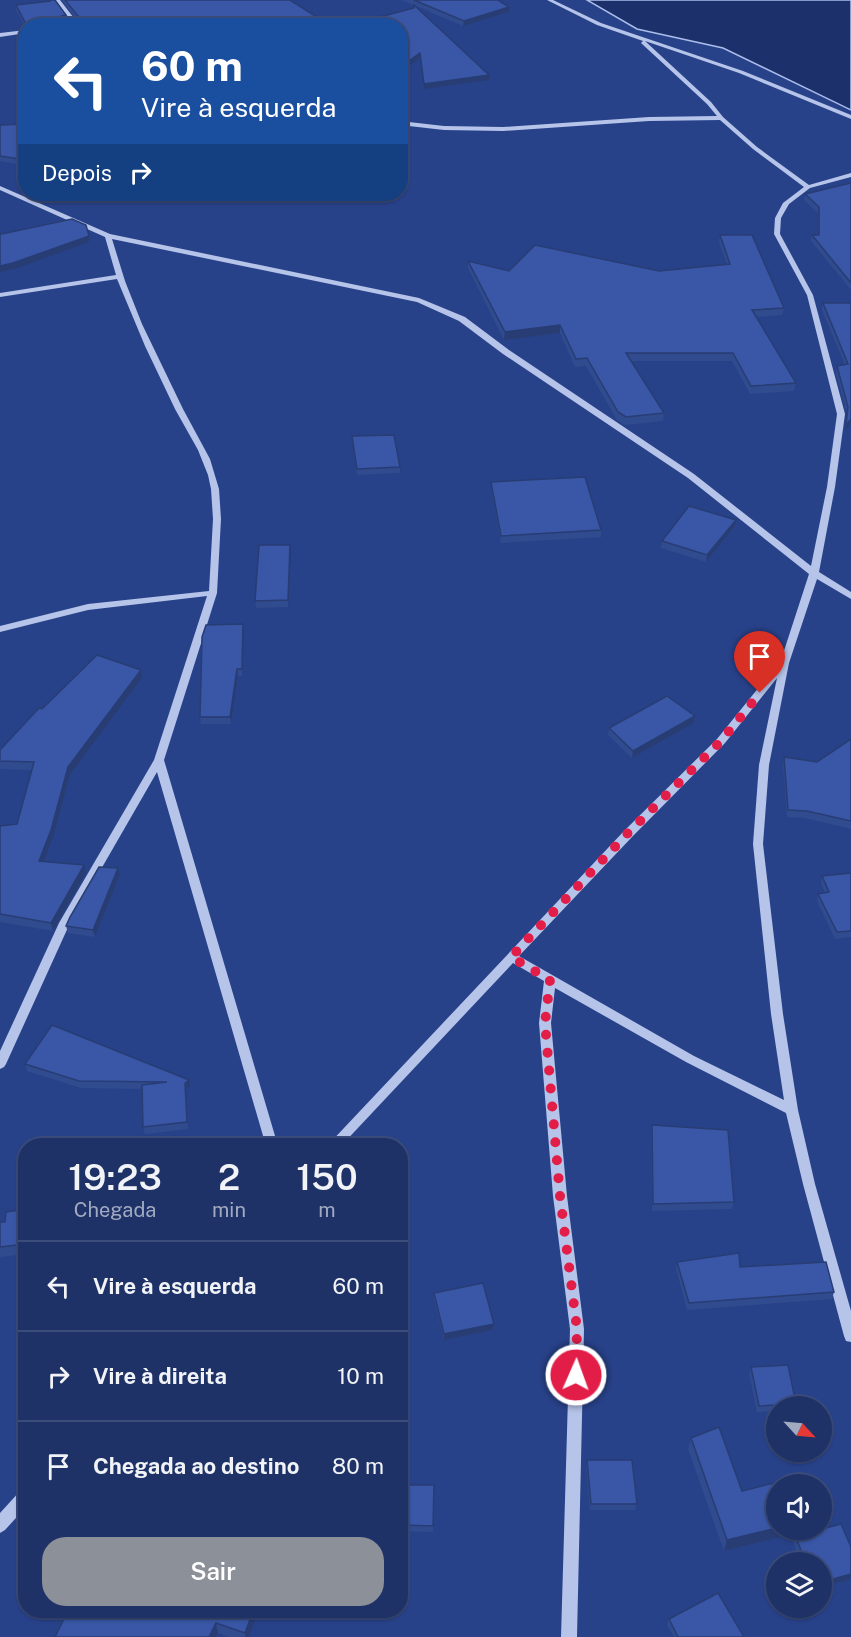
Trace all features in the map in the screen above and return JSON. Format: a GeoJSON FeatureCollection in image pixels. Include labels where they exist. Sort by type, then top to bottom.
{"type":"FeatureCollection","features":[{"type":"Feature","properties":{"kind":"street"},"geometry":{"type":"LineString","coordinates":[[57,0],[73,18]]}},
{"type":"Feature","properties":{"kind":"street"},"geometry":{"type":"LineString","coordinates":[[549,0],[599,24],[741,72],[851,117]]}},
{"type":"Feature","properties":{"kind":"street"},"geometry":{"type":"LineString","coordinates":[[0,34],[18,32]]}},
{"type":"Feature","properties":{"kind":"street"},"geometry":{"type":"LineString","coordinates":[[640,39],[709,103],[721,118],[808,187]]}},
{"type":"Feature","properties":{"kind":"street"},"geometry":{"type":"LineString","coordinates":[[408,124],[444,128],[525,129],[649,119],[721,118]]}},
{"type":"Feature","properties":{"kind":"street"},"geometry":{"type":"LineString","coordinates":[[851,175],[808,187],[786,203],[778,218],[777,234],[810,295],[841,414],[831,487],[814,573],[786,661],[764,765],[758,844],[777,1014],[792,1110],[809,1184],[851,1336]]}},
{"type":"Feature","properties":{"kind":"street"},"geometry":{"type":"LineString","coordinates":[[0,188],[18,196]]}},
{"type":"Feature","properties":{"kind":"street"},"geometry":{"type":"LineString","coordinates":[[29,201],[108,236],[419,300],[462,319],[506,352],[691,476],[814,573],[851,596]]}},
{"type":"Feature","properties":{"kind":"street"},"geometry":{"type":"LineString","coordinates":[[0,1064],[65,923],[159,760],[213,593],[213,566],[218,522],[212,474],[166,384],[118,277],[108,236]]}},
{"type":"Feature","properties":{"kind":"street"},"geometry":{"type":"LineString","coordinates":[[0,295],[118,277]]}},
{"type":"Feature","properties":{"kind":"street"},"geometry":{"type":"LineString","coordinates":[[0,628],[88,607],[213,593]]}},
{"type":"Feature","properties":{"kind":"street"},"geometry":{"type":"LineString","coordinates":[[341,1138],[627,834],[721,741],[786,661]]}},
{"type":"Feature","properties":{"kind":"street"},"geometry":{"type":"LineString","coordinates":[[159,760],[270,1138]]}},
{"type":"Feature","properties":{"kind":"street"},"geometry":{"type":"LineString","coordinates":[[511,957],[690,1059],[792,1110]]}},
{"type":"Feature","properties":{"kind":"street"},"geometry":{"type":"LineString","coordinates":[[550,980],[545,1023],[560,1196],[577,1329],[569,1637]]}},
{"type":"Feature","properties":{"kind":"street"},"geometry":{"type":"LineString","coordinates":[[0,1525],[18,1504]]}},
{"type":"Feature","properties":{"kind":"water"},"geometry":{"type":"Polygon","coordinates":[[[587,0],[851,0],[851,110],[723,48],[637,29],[587,0]]]}},
{"type":"Feature","properties":{"kind":"building"},"geometry":{"type":"Polygon","coordinates":[[[55,0],[66,15],[55,18],[23,18],[16,5],[55,0]]]}},
{"type":"Feature","properties":{"kind":"building"},"geometry":{"type":"Polygon","coordinates":[[[65,0],[290,0],[318,18],[80,18],[65,0]]]}},
{"type":"Feature","properties":{"kind":"building"},"geometry":{"type":"Polygon","coordinates":[[[414,0],[498,0],[509,7],[464,21],[414,0]]]}},
{"type":"Feature","properties":{"kind":"building"},"geometry":{"type":"Polygon","coordinates":[[[414,5],[489,75],[424,84],[420,53],[408,61],[408,18],[376,18],[414,8],[414,5]]]}},
{"type":"Feature","properties":{"kind":"building"},"geometry":{"type":"Polygon","coordinates":[[[18,124],[18,159],[0,156],[0,125],[18,124]]]}},
{"type":"Feature","properties":{"kind":"building"},"geometry":{"type":"Polygon","coordinates":[[[851,183],[851,283],[812,235],[819,235],[819,207],[805,194],[851,183]]]}},
{"type":"Feature","properties":{"kind":"building"},"geometry":{"type":"Polygon","coordinates":[[[72,219],[86,225],[89,236],[0,266],[0,233],[72,219]]]}},
{"type":"Feature","properties":{"kind":"building"},"geometry":{"type":"Polygon","coordinates":[[[720,235],[752,235],[784,308],[752,310],[796,383],[751,386],[733,353],[626,353],[664,413],[626,417],[618,412],[587,358],[576,359],[560,325],[505,332],[468,261],[509,271],[535,245],[659,271],[730,264],[720,235]]]}},
{"type":"Feature","properties":{"kind":"building"},"geometry":{"type":"Polygon","coordinates":[[[823,303],[851,303],[851,419],[846,425],[848,407],[837,366],[848,364],[823,303]]]}},
{"type":"Feature","properties":{"kind":"building"},"geometry":{"type":"Polygon","coordinates":[[[394,435],[400,467],[357,469],[352,436],[394,435]]]}},
{"type":"Feature","properties":{"kind":"building"},"geometry":{"type":"Polygon","coordinates":[[[585,477],[601,530],[501,536],[491,482],[585,477]]]}},
{"type":"Feature","properties":{"kind":"building"},"geometry":{"type":"Polygon","coordinates":[[[689,506],[736,520],[707,555],[662,541],[689,506]]]}},
{"type":"Feature","properties":{"kind":"building"},"geometry":{"type":"Polygon","coordinates":[[[259,545],[290,545],[288,600],[255,601],[259,545]]]}},
{"type":"Feature","properties":{"kind":"building"},"geometry":{"type":"Polygon","coordinates":[[[243,624],[242,669],[237,669],[230,717],[200,717],[202,637],[206,625],[243,624]]]}},
{"type":"Feature","properties":{"kind":"building"},"geometry":{"type":"Polygon","coordinates":[[[97,655],[141,670],[68,767],[51,830],[39,861],[84,865],[51,923],[0,914],[0,826],[17,824],[34,762],[0,761],[0,750],[39,708],[42,709],[97,655]]]}},
{"type":"Feature","properties":{"kind":"building"},"geometry":{"type":"Polygon","coordinates":[[[667,696],[695,716],[633,751],[609,728],[667,696]]]}},
{"type":"Feature","properties":{"kind":"building"},"geometry":{"type":"Polygon","coordinates":[[[851,739],[851,821],[807,811],[788,810],[784,757],[817,762],[851,739]]]}},
{"type":"Feature","properties":{"kind":"building"},"geometry":{"type":"Polygon","coordinates":[[[99,867],[118,868],[93,930],[66,926],[70,917],[99,867]]]}},
{"type":"Feature","properties":{"kind":"building"},"geometry":{"type":"Polygon","coordinates":[[[851,873],[851,931],[837,932],[818,894],[829,892],[822,876],[851,873]]]}},
{"type":"Feature","properties":{"kind":"building"},"geometry":{"type":"Polygon","coordinates":[[[52,1025],[189,1080],[185,1083],[187,1122],[143,1127],[142,1085],[167,1082],[79,1081],[25,1064],[52,1025]]]}},
{"type":"Feature","properties":{"kind":"building"},"geometry":{"type":"Polygon","coordinates":[[[652,1125],[728,1130],[734,1202],[653,1204],[652,1125]]]}},
{"type":"Feature","properties":{"kind":"building"},"geometry":{"type":"Polygon","coordinates":[[[18,1210],[18,1245],[0,1247],[0,1222],[5,1222],[6,1212],[18,1210]]]}},
{"type":"Feature","properties":{"kind":"building"},"geometry":{"type":"Polygon","coordinates":[[[739,1253],[740,1267],[826,1262],[834,1292],[689,1303],[677,1262],[739,1253]]]}},
{"type":"Feature","properties":{"kind":"building"},"geometry":{"type":"Polygon","coordinates":[[[483,1283],[494,1324],[444,1334],[434,1293],[483,1283]]]}},
{"type":"Feature","properties":{"kind":"building"},"geometry":{"type":"Polygon","coordinates":[[[788,1365],[794,1396],[766,1396],[766,1406],[759,1406],[751,1367],[788,1365]]]}},
{"type":"Feature","properties":{"kind":"building"},"geometry":{"type":"Polygon","coordinates":[[[719,1427],[742,1491],[766,1485],[766,1531],[727,1540],[691,1438],[719,1427]]]}},
{"type":"Feature","properties":{"kind":"building"},"geometry":{"type":"Polygon","coordinates":[[[587,1460],[632,1460],[637,1504],[591,1504],[587,1460]]]}},
{"type":"Feature","properties":{"kind":"building"},"geometry":{"type":"Polygon","coordinates":[[[408,1485],[434,1485],[433,1526],[408,1525],[408,1485]]]}},
{"type":"Feature","properties":{"kind":"building"},"geometry":{"type":"Polygon","coordinates":[[[841,1524],[851,1547],[851,1574],[832,1579],[832,1552],[802,1552],[797,1540],[832,1540],[832,1526],[841,1524]]]}},
{"type":"Feature","properties":{"kind":"building"},"geometry":{"type":"Polygon","coordinates":[[[718,1593],[744,1637],[678,1637],[669,1619],[718,1593]]]}},
{"type":"Feature","properties":{"kind":"building"},"geometry":{"type":"Polygon","coordinates":[[[64,1618],[250,1618],[245,1633],[216,1623],[209,1637],[55,1637],[64,1618]]]}},
{"type":"Feature","properties":{"kind":"route"},"geometry":{"type":"LineString","coordinates":[[576,1375],[577,1329],[560,1196],[545,1023],[550,980],[511,957],[627,834],[721,741],[760,693]]}}]}
